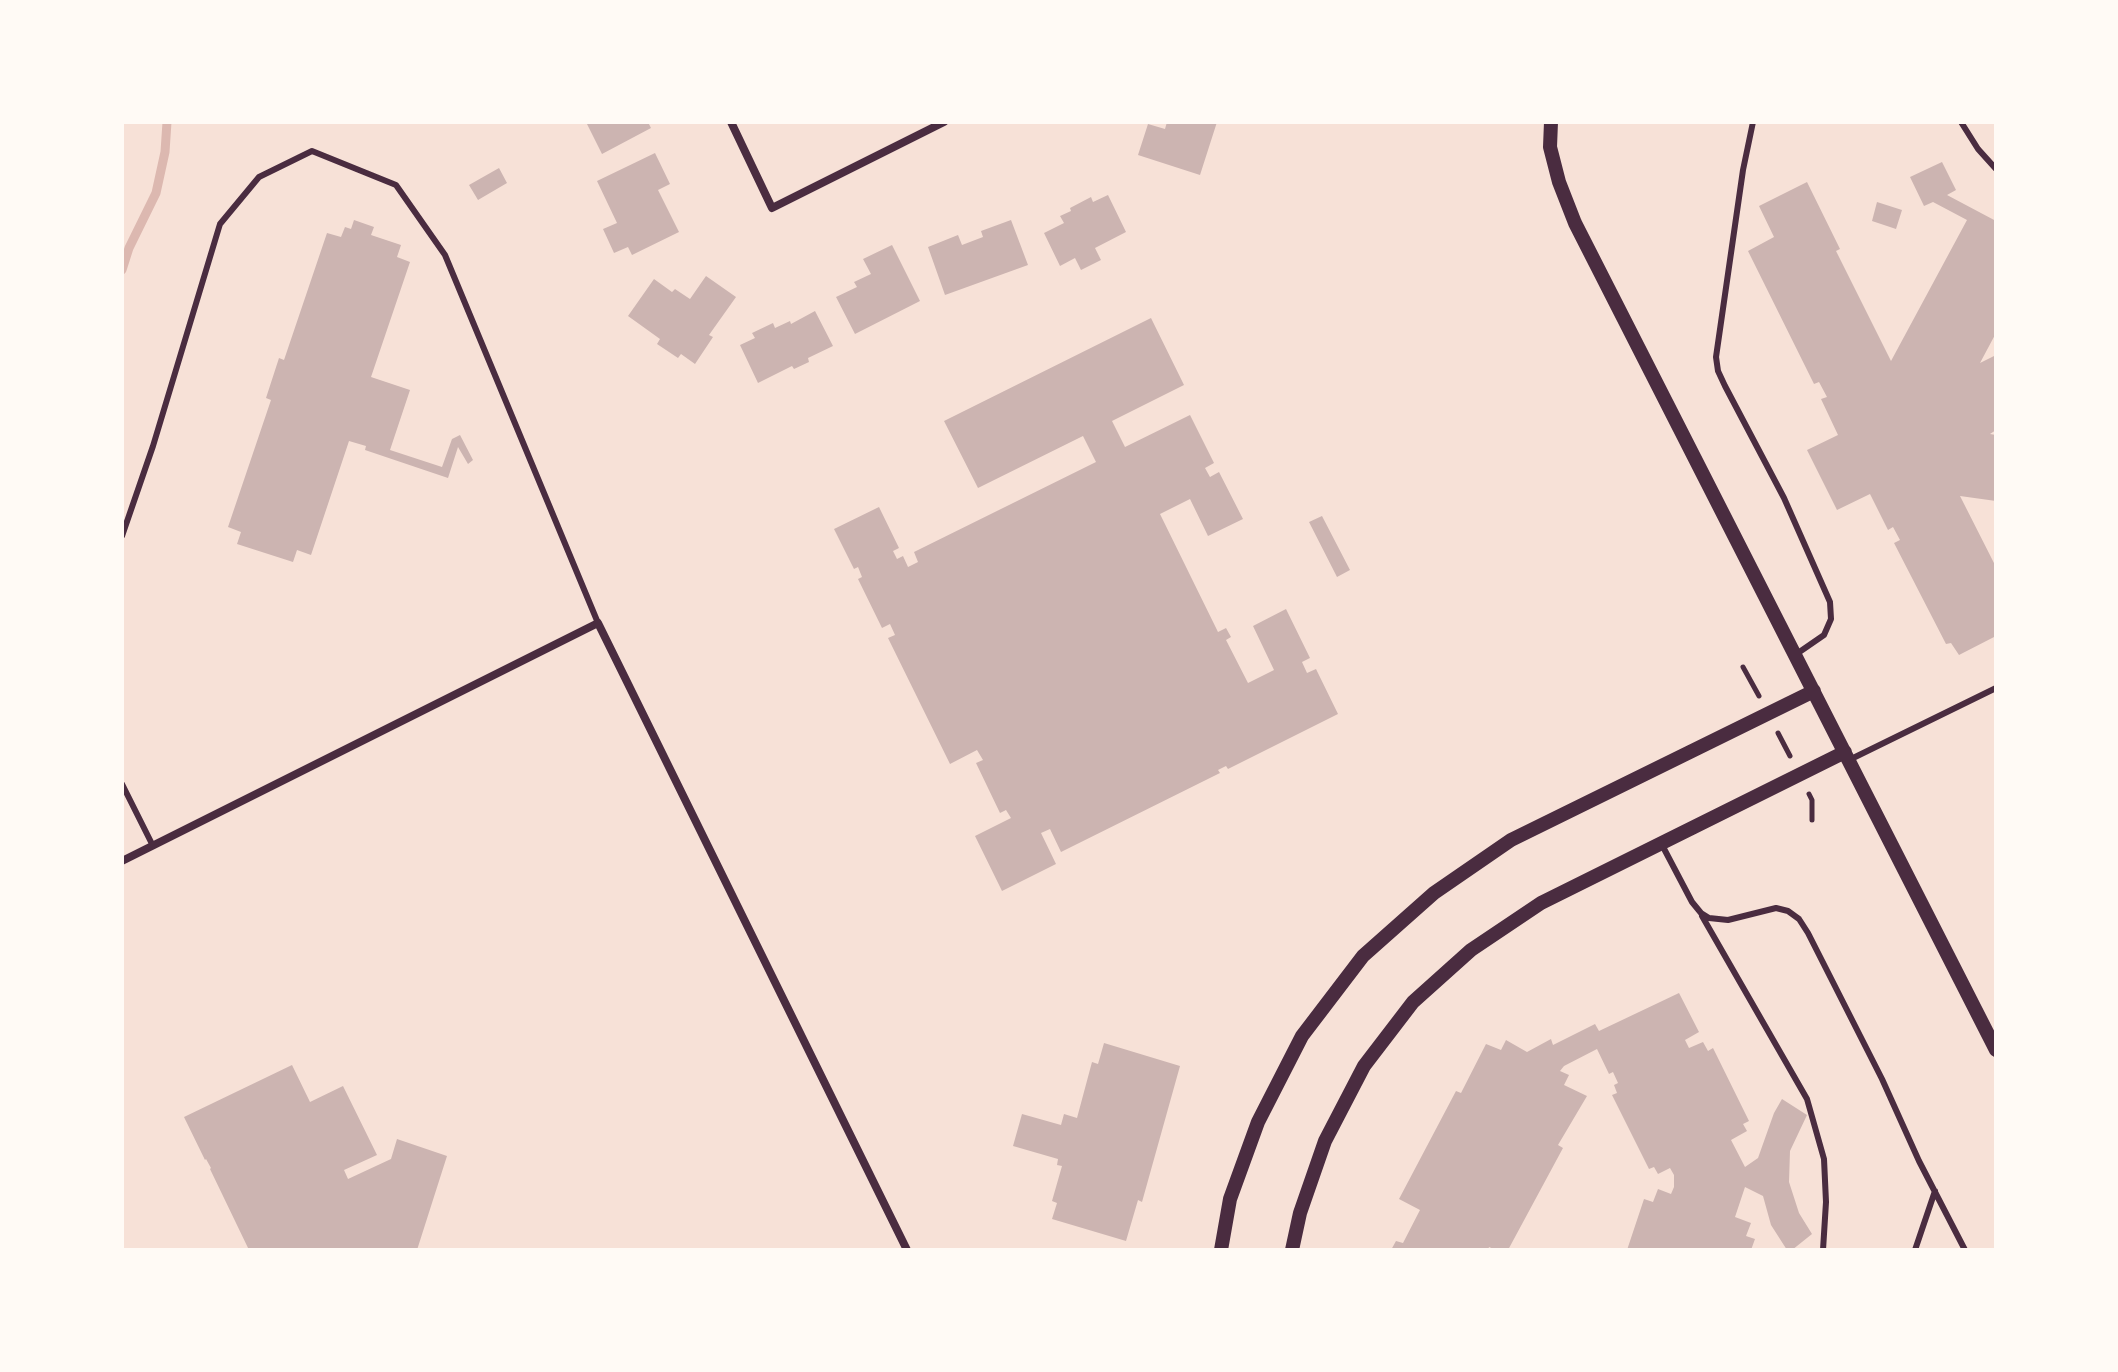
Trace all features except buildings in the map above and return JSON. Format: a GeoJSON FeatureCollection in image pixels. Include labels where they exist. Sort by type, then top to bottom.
{"type":"FeatureCollection","features":[{"type":"Feature","properties":{"kind":"street"},"geometry":{"type":"LineString","coordinates":[[731,122],[772,208],[944,122]]}},
{"type":"Feature","properties":{"kind":"street"},"geometry":{"type":"LineString","coordinates":[[1551,122],[1550,147],[1575,223],[1996,1050]]}},
{"type":"Feature","properties":{"kind":"street"},"geometry":{"type":"LineString","coordinates":[[122,861],[598,623],[907,1250]]}},
{"type":"Feature","properties":{"kind":"street"},"geometry":{"type":"LineString","coordinates":[[1221,1250],[1230,1199],[1258,1122],[1302,1036],[1363,956],[1434,893],[1511,840],[1814,691]]}},
{"type":"Feature","properties":{"kind":"street"},"geometry":{"type":"LineString","coordinates":[[1292,1250],[1300,1213],[1325,1141],[1364,1066],[1413,1002],[1471,950],[1541,903],[1799,774],[1847,756]]}},
{"type":"Feature","properties":{"kind":"lane"},"geometry":{"type":"LineString","coordinates":[[1753,122],[1743,170],[1716,357],[1718,371],[1784,498],[1830,602],[1831,619],[1824,635],[1795,655]]}},
{"type":"Feature","properties":{"kind":"lane"},"geometry":{"type":"LineString","coordinates":[[1961,122],[1978,149],[1996,169]]}},
{"type":"Feature","properties":{"kind":"lane"},"geometry":{"type":"LineString","coordinates":[[122,536],[153,446],[220,224],[259,177],[312,151],[396,185],[445,255],[598,623]]}},
{"type":"Feature","properties":{"kind":"lane"},"geometry":{"type":"LineString","coordinates":[[1847,756],[1996,688]]}},
{"type":"Feature","properties":{"kind":"lane"},"geometry":{"type":"LineString","coordinates":[[122,784],[153,846]]}},
{"type":"Feature","properties":{"kind":"lane"},"geometry":{"type":"LineString","coordinates":[[1661,843],[1807,1099],[1824,1159],[1826,1202],[1823,1250]]}},
{"type":"Feature","properties":{"kind":"lane"},"geometry":{"type":"LineString","coordinates":[[1701,913],[1709,918],[1728,920],[1776,908],[1788,911],[1799,919],[1882,1079],[1965,1250]]}},
{"type":"Feature","properties":{"kind":"lane"},"geometry":{"type":"LineString","coordinates":[[1915,1250],[1935,1191]]}},
{"type":"Feature","properties":{"kind":"path"},"geometry":{"type":"LineString","coordinates":[[1743,667],[1812,800],[1812,820]]}},
{"type":"Feature","properties":{"kind":"waterway"},"geometry":{"type":"LineString","coordinates":[[122,270],[129,248],[156,193],[165,152],[167,122]]}}]}
